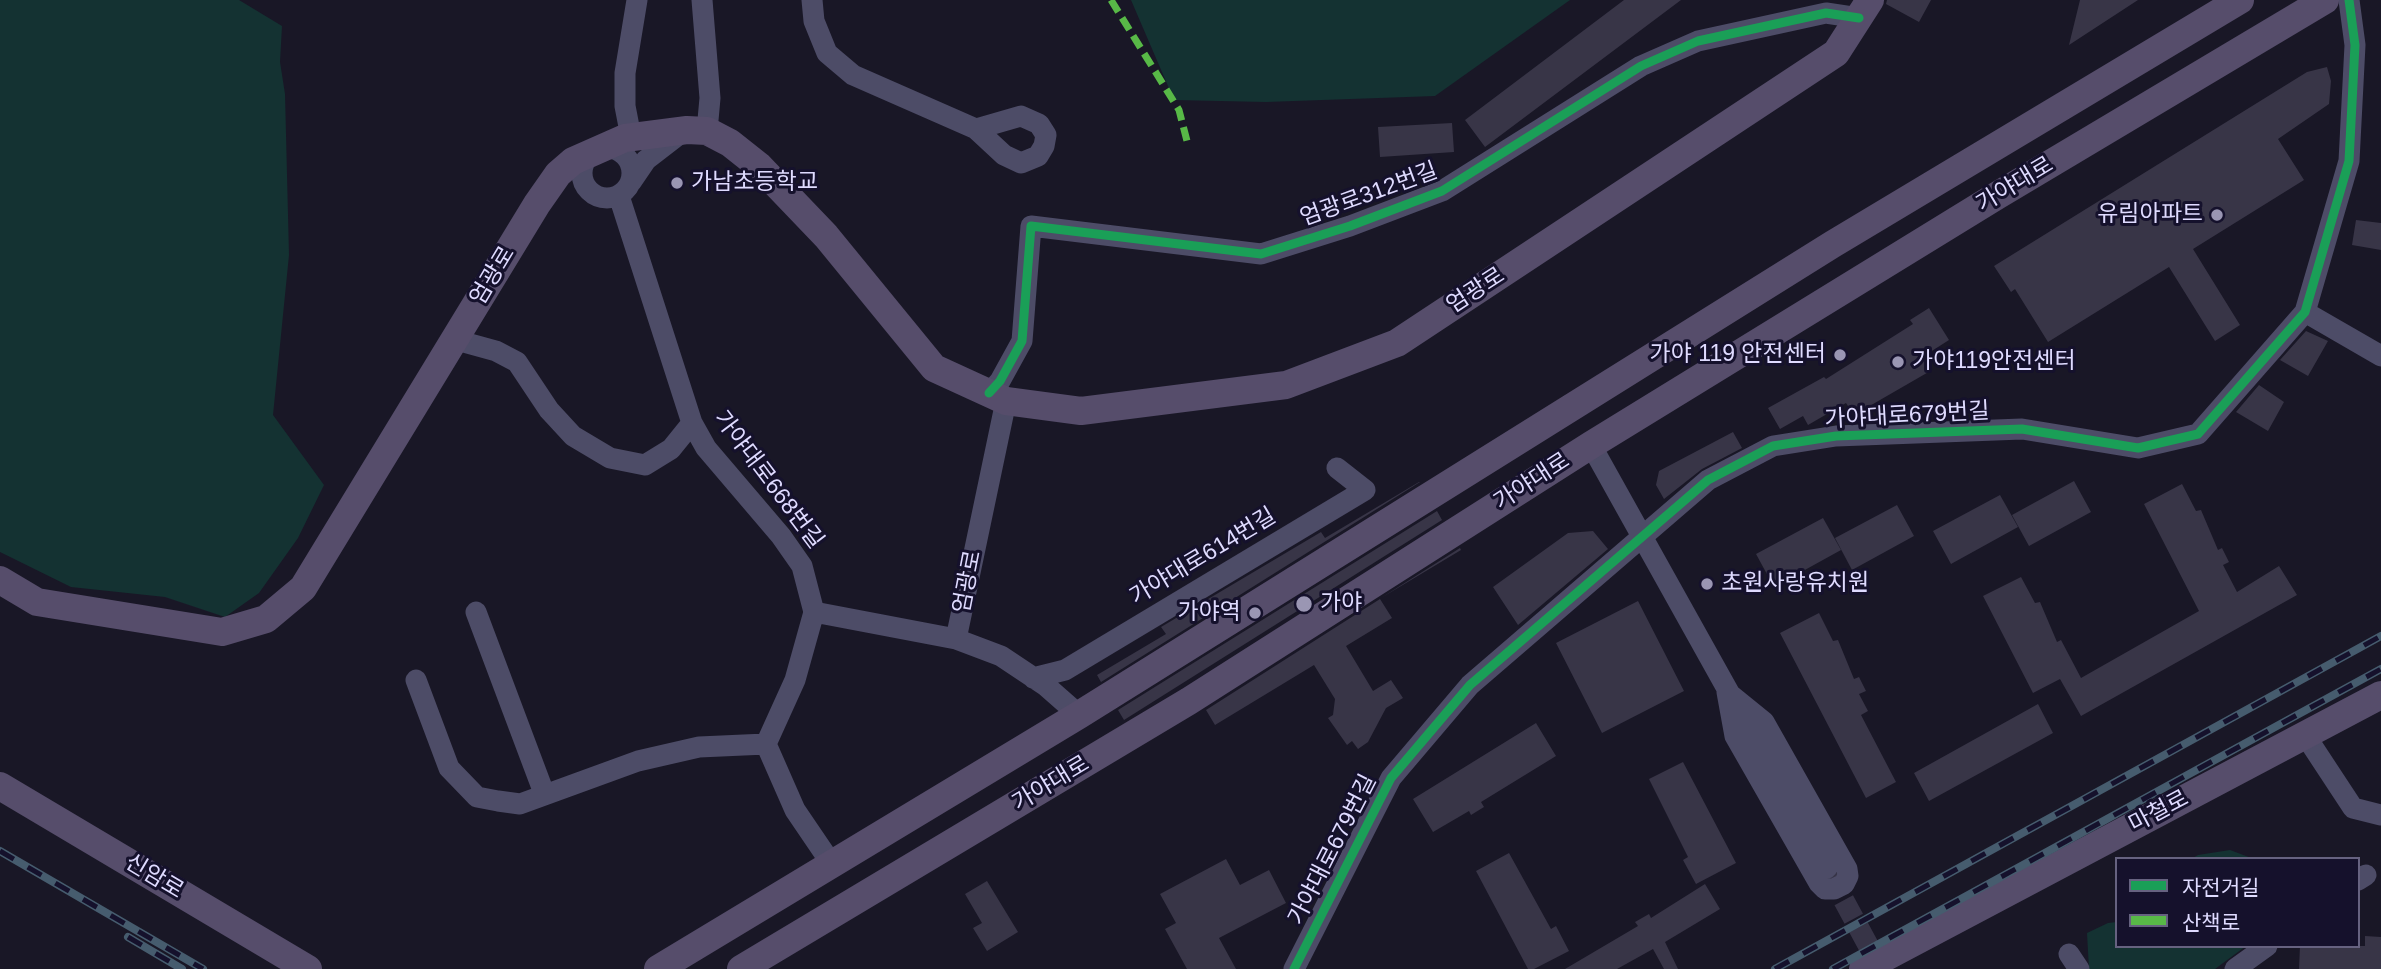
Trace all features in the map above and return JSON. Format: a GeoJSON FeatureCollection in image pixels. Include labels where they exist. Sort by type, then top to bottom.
{"type":"FeatureCollection","features":[{"type":"Feature","properties":{"kind":"main road","name":"가야대로"},"geometry":{"type":"LineString","coordinates":[[658,969],[1079,715],[1833,244],[2240,0]]}},
{"type":"Feature","properties":{"kind":"main road","name":"가야대로"},"geometry":{"type":"LineString","coordinates":[[741,969],[1189,701],[1591,445],[2299,7],[2325,0]]}},
{"type":"Feature","properties":{"kind":"main road","name":"엄광로"},"geometry":{"type":"LineString","coordinates":[[0,580],[37,602],[222,632],[266,619],[303,588],[558,174],[573,161],[631,137],[697,130],[730,143],[769,176],[826,236],[934,368],[998,397],[1081,411],[1286,385],[1397,343],[1836,54],[1864,9]]}},
{"type":"Feature","properties":{"kind":"main road","name":"마철로"},"geometry":{"type":"LineString","coordinates":[[1873,967],[2381,695]]}},
{"type":"Feature","properties":{"kind":"main road","name":"신암로"},"geometry":{"type":"LineString","coordinates":[[0,786],[308,969]]}},
{"type":"Feature","properties":{"kind":"street"},"geometry":{"type":"LineString","coordinates":[[631,137],[625,106],[625,73],[637,0]]}},
{"type":"Feature","properties":{"kind":"street"},"geometry":{"type":"LineString","coordinates":[[544,195],[568,184],[584,186],[600,198],[625,189],[646,160],[697,130],[710,98],[702,0]]}},
{"type":"Feature","properties":{"kind":"street"},"geometry":{"type":"LineString","coordinates":[[812,0],[814,21],[827,53],[853,75],[976,128],[1004,155],[1021,163],[1038,156],[1045,135],[1039,124],[1021,116],[976,128]]}},
{"type":"Feature","properties":{"kind":"street","name":"가야대로679번길"},"geometry":{"type":"LineString","coordinates":[[1294,969],[1391,778],[1470,685],[1642,534],[1708,480],[1773,446],[1836,436],[2022,429],[2138,448],[2198,434],[2305,312],[2349,161],[2355,45],[2349,0]]}},
{"type":"Feature","properties":{"kind":"street","name":"엄광로312번길"},"geometry":{"type":"LineString","coordinates":[[998,397],[1000,381],[1022,341],[1031,226],[1261,254],[1350,226],[1442,191],[1641,66],[1699,41],[1826,13],[1864,9]]}},
{"type":"Feature","properties":{"kind":"street","name":"가야대로668번길"},"geometry":{"type":"LineString","coordinates":[[596,151],[610,149],[624,155],[632,168],[625,189],[692,424],[706,447],[781,536],[802,566],[814,612]]}},
{"type":"Feature","properties":{"kind":"street"},"geometry":{"type":"LineString","coordinates":[[584,186],[581,173],[586,160],[596,151]]}},
{"type":"Feature","properties":{"kind":"street"},"geometry":{"type":"LineString","coordinates":[[2305,312],[2381,356]]}},
{"type":"Feature","properties":{"kind":"street"},"geometry":{"type":"LineString","coordinates":[[456,340],[496,351],[517,362],[549,410],[573,436],[610,458],[645,465],[671,449],[692,424]]}},
{"type":"Feature","properties":{"kind":"street","name":"엄광로"},"geometry":{"type":"LineString","coordinates":[[956,639],[998,397]]}},
{"type":"Feature","properties":{"kind":"street"},"geometry":{"type":"LineString","coordinates":[[1591,445],[1826,868]]}},
{"type":"Feature","properties":{"kind":"street","name":"가야대로614번길"},"geometry":{"type":"LineString","coordinates":[[1033,678],[1065,670],[1365,490],[1337,468]]}},
{"type":"Feature","properties":{"kind":"street"},"geometry":{"type":"LineString","coordinates":[[476,612],[535,777],[544,793]]}},
{"type":"Feature","properties":{"kind":"street"},"geometry":{"type":"LineString","coordinates":[[831,863],[795,810],[766,744],[795,680],[814,612],[956,639],[1001,656],[1079,715]]}},
{"type":"Feature","properties":{"kind":"street"},"geometry":{"type":"LineString","coordinates":[[416,680],[449,768],[477,797],[520,804],[544,793],[638,761],[699,747],[766,744]]}},
{"type":"Feature","properties":{"kind":"street"},"geometry":{"type":"LineString","coordinates":[[1727,692],[1763,722],[1847,869],[1848,876],[1844,884],[1834,889],[1825,889],[1819,883],[1735,736],[1727,692]]}},
{"type":"Feature","properties":{"kind":"street"},"geometry":{"type":"LineString","coordinates":[[2305,735],[2353,808],[2381,815]]}},
{"type":"Feature","properties":{"kind":"street"},"geometry":{"type":"LineString","coordinates":[[2247,966],[2265,948]]}},
{"type":"Feature","properties":{"kind":"green space"},"geometry":{"type":"Polygon","coordinates":[[[0,0],[239,0],[282,26],[280,62],[285,94],[289,255],[273,415],[324,485],[298,538],[259,593],[225,617],[165,597],[71,587],[0,552],[0,0]]]}},
{"type":"Feature","properties":{"kind":"green space"},"geometry":{"type":"Polygon","coordinates":[[[1131,0],[1570,0],[1435,96],[1266,102],[1174,100],[1131,0]]]}},
{"type":"Feature","properties":{"kind":"green space"},"geometry":{"type":"Polygon","coordinates":[[[2230,850],[2249,857],[2194,857],[2230,850]]]}},
{"type":"Feature","properties":{"kind":"green space"},"geometry":{"type":"Polygon","coordinates":[[[2115,922],[2115,948],[2243,948],[2215,969],[2089,969],[2087,933],[2115,922]]]}},
{"type":"Feature","properties":{"kind":"building"},"geometry":{"type":"Polygon","coordinates":[[[1624,0],[1681,0],[1485,147],[1465,120],[1624,0]]]}},
{"type":"Feature","properties":{"kind":"building"},"geometry":{"type":"Polygon","coordinates":[[[1887,0],[1931,0],[1919,22],[1886,4],[1887,0]]]}},
{"type":"Feature","properties":{"kind":"building"},"geometry":{"type":"Polygon","coordinates":[[[2080,0],[2138,0],[2069,45],[2080,0]]]}},
{"type":"Feature","properties":{"kind":"building"},"geometry":{"type":"Polygon","coordinates":[[[2327,67],[2331,81],[2329,104],[2278,139],[2304,180],[2193,249],[2240,325],[2215,341],[2169,267],[2048,342],[2015,289],[2011,292],[1994,266],[2307,72],[2327,67]]]}},
{"type":"Feature","properties":{"kind":"building"},"geometry":{"type":"Polygon","coordinates":[[[1452,123],[1454,152],[1380,157],[1378,127],[1452,123]]]}},
{"type":"Feature","properties":{"kind":"building"},"geometry":{"type":"Polygon","coordinates":[[[2356,220],[2381,223],[2381,250],[2352,245],[2356,220]]]}},
{"type":"Feature","properties":{"kind":"building"},"geometry":{"type":"Polygon","coordinates":[[[1929,308],[1949,340],[1924,356],[1932,370],[1854,415],[1846,403],[1808,425],[1803,416],[1780,429],[1768,408],[1824,377],[1826,379],[1913,324],[1910,320],[1929,308]]]}},
{"type":"Feature","properties":{"kind":"building"},"geometry":{"type":"Polygon","coordinates":[[[2306,331],[2328,341],[2308,376],[2280,360],[2306,331]]]}},
{"type":"Feature","properties":{"kind":"building"},"geometry":{"type":"Polygon","coordinates":[[[2259,385],[2284,402],[2268,431],[2236,412],[2259,385]]]}},
{"type":"Feature","properties":{"kind":"building"},"geometry":{"type":"Polygon","coordinates":[[[1733,432],[1742,448],[1702,469],[1664,499],[1656,485],[1659,471],[1733,432]]]}},
{"type":"Feature","properties":{"kind":"building"},"geometry":{"type":"Polygon","coordinates":[[[2074,481],[2091,512],[2029,546],[2012,515],[2074,481]]]}},
{"type":"Feature","properties":{"kind":"building"},"geometry":{"type":"Polygon","coordinates":[[[1420,482],[1101,682],[1097,675],[1166,634],[1161,627],[1321,532],[1325,538],[1420,482]]]}},
{"type":"Feature","properties":{"kind":"building"},"geometry":{"type":"Polygon","coordinates":[[[2182,484],[2196,511],[2201,510],[2218,550],[2222,548],[2229,562],[2223,565],[2237,592],[2279,566],[2297,595],[2081,716],[2060,679],[2033,693],[1983,596],[2021,577],[2035,603],[2040,602],[2057,642],[2061,640],[2081,678],[2199,611],[2144,504],[2182,484]]]}},
{"type":"Feature","properties":{"kind":"building"},"geometry":{"type":"Polygon","coordinates":[[[2000,495],[2018,527],[1951,564],[1933,531],[2000,495]]]}},
{"type":"Feature","properties":{"kind":"building"},"geometry":{"type":"Polygon","coordinates":[[[1897,505],[1914,536],[1852,570],[1835,538],[1897,505]]]}},
{"type":"Feature","properties":{"kind":"building"},"geometry":{"type":"Polygon","coordinates":[[[1437,511],[1442,520],[1124,720],[1118,710],[1437,511]]]}},
{"type":"Feature","properties":{"kind":"building"},"geometry":{"type":"Polygon","coordinates":[[[1823,518],[1841,550],[1774,587],[1756,554],[1823,518]]]}},
{"type":"Feature","properties":{"kind":"building"},"geometry":{"type":"Polygon","coordinates":[[[1593,531],[1608,549],[1518,625],[1493,587],[1568,533],[1593,531]]]}},
{"type":"Feature","properties":{"kind":"building"},"geometry":{"type":"Polygon","coordinates":[[[1460,548],[1461,550],[1381,598],[1460,548]]]}},
{"type":"Feature","properties":{"kind":"building"},"geometry":{"type":"Polygon","coordinates":[[[1380,599],[1392,618],[1346,646],[1373,691],[1391,680],[1403,698],[1386,708],[1368,742],[1358,749],[1352,741],[1347,745],[1328,718],[1333,715],[1335,699],[1314,665],[1215,725],[1206,710],[1380,599]]]}},
{"type":"Feature","properties":{"kind":"building"},"geometry":{"type":"Polygon","coordinates":[[[1638,601],[1684,691],[1602,733],[1556,643],[1638,601]]]}},
{"type":"Feature","properties":{"kind":"building"},"geometry":{"type":"Polygon","coordinates":[[[1819,613],[1833,641],[1838,640],[1854,679],[1859,677],[1866,691],[1859,694],[1868,711],[1861,715],[1896,782],[1866,798],[1780,633],[1819,613]]]}},
{"type":"Feature","properties":{"kind":"building"},"geometry":{"type":"Polygon","coordinates":[[[2038,704],[2053,733],[1929,801],[1914,773],[2038,704]]]}},
{"type":"Feature","properties":{"kind":"building"},"geometry":{"type":"Polygon","coordinates":[[[1536,723],[1556,756],[1481,802],[1484,807],[1471,815],[1469,811],[1433,832],[1413,799],[1536,723]]]}},
{"type":"Feature","properties":{"kind":"building"},"geometry":{"type":"Polygon","coordinates":[[[1683,762],[1736,863],[1696,884],[1683,860],[1688,857],[1649,779],[1683,762]]]}},
{"type":"Feature","properties":{"kind":"building"},"geometry":{"type":"Polygon","coordinates":[[[1509,853],[1551,929],[1556,926],[1569,951],[1534,969],[1528,969],[1476,871],[1509,853]]]}},
{"type":"Feature","properties":{"kind":"building"},"geometry":{"type":"Polygon","coordinates":[[[1226,859],[1240,885],[1269,870],[1286,903],[1219,938],[1236,969],[1187,969],[1165,929],[1176,923],[1160,894],[1226,859]]]}},
{"type":"Feature","properties":{"kind":"building"},"geometry":{"type":"Polygon","coordinates":[[[987,881],[1018,932],[987,951],[973,928],[982,923],[965,894],[987,881]]]}},
{"type":"Feature","properties":{"kind":"building"},"geometry":{"type":"Polygon","coordinates":[[[1705,884],[1720,909],[1665,942],[1678,969],[1664,969],[1653,949],[1617,969],[1565,969],[1638,926],[1635,922],[1649,914],[1651,918],[1705,884]]]}},
{"type":"Feature","properties":{"kind":"building"},"geometry":{"type":"Polygon","coordinates":[[[2365,936],[2381,937],[2381,969],[2299,969],[2300,948],[2365,946],[2365,936]]]}},
{"type":"Feature","properties":{"kind":"tunnel"},"geometry":{"type":"LineString","coordinates":[[1829,873],[1881,969]]}},
{"type":"Feature","properties":{"kind":"railway"},"geometry":{"type":"LineString","coordinates":[[1775,969],[2381,636]]}},
{"type":"Feature","properties":{"kind":"railway"},"geometry":{"type":"LineString","coordinates":[[1833,969],[2381,669]]}},
{"type":"Feature","properties":{"kind":"railway"},"geometry":{"type":"LineString","coordinates":[[0,851],[203,969]]}},
{"type":"Feature","properties":{"kind":"railway"},"geometry":{"type":"LineString","coordinates":[[128,937],[182,969]]}},
{"type":"Feature","properties":{"kind":"marked path"},"geometry":{"type":"LineString","coordinates":[[1111,0],[1179,110],[1187,141]]}},
{"type":"Feature","properties":{"kind":"cycle path"},"geometry":{"type":"LineString","coordinates":[[1294,969],[1391,778],[1470,685],[1708,480],[1773,446],[1836,436],[2022,429],[2138,448],[2198,434],[2305,312],[2349,161],[2355,45],[2349,0]]}},
{"type":"Feature","properties":{"kind":"cycle path"},"geometry":{"type":"LineString","coordinates":[[989,393],[1000,381],[1022,341],[1031,226],[1261,254],[1350,226],[1442,191],[1641,66],[1698,41],[1826,13],[1859,18]]}},
{"type":"Feature","properties":{"kind":"place","name":"가남초등학교"},"geometry":{"type":"Point","coordinates":[677,183]}},
{"type":"Feature","properties":{"kind":"place","name":"유림아파트"},"geometry":{"type":"Point","coordinates":[2217,215]}},
{"type":"Feature","properties":{"kind":"place","name":"가야 119 안전센터"},"geometry":{"type":"Point","coordinates":[1840,355]}},
{"type":"Feature","properties":{"kind":"place","name":"가야119안전센터"},"geometry":{"type":"Point","coordinates":[1898,362]}},
{"type":"Feature","properties":{"kind":"place","name":"초원사랑유치원"},"geometry":{"type":"Point","coordinates":[1707,584]}},
{"type":"Feature","properties":{"kind":"place","name":"가야"},"geometry":{"type":"Point","coordinates":[1304,604]}},
{"type":"Feature","properties":{"kind":"place","name":"가야역"},"geometry":{"type":"Point","coordinates":[1255,613]}}]}
